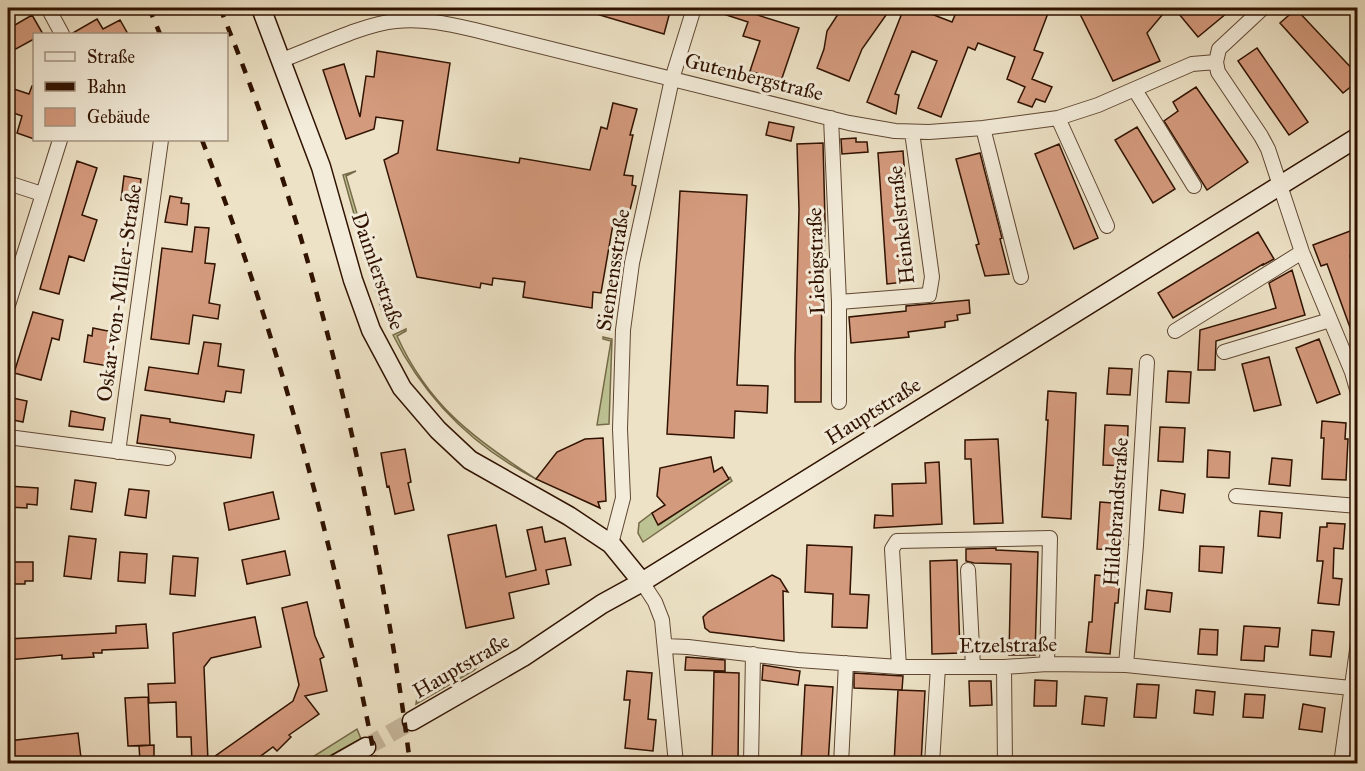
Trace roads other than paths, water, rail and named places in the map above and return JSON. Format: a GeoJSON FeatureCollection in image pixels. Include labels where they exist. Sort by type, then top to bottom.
{"type":"FeatureCollection","features":[{"type":"Feature","properties":{"kind":"street"},"geometry":{"type":"LineString","coordinates":[[48,8],[61,33]]}},
{"type":"Feature","properties":{"kind":"street","name":"Daimlerstraße"},"geometry":{"type":"LineString","coordinates":[[261,8],[321,166],[353,280],[371,330],[402,388],[438,430],[470,459],[569,516],[611,544],[642,582]]}},
{"type":"Feature","properties":{"kind":"street","name":"Siemensstraße"},"geometry":{"type":"LineString","coordinates":[[611,544],[623,498],[620,429],[623,330],[632,263],[672,79],[694,8]]}},
{"type":"Feature","properties":{"kind":"street"},"geometry":{"type":"LineString","coordinates":[[1263,8],[1224,43],[1216,62],[1222,79],[1268,149],[1302,252],[1330,320],[1355,371],[1358,393]]}},
{"type":"Feature","properties":{"kind":"street","name":"Gutenbergstraße"},"geometry":{"type":"LineString","coordinates":[[282,60],[370,27],[396,21],[422,21],[475,30],[831,118],[881,129],[912,132],[983,128],[1058,118],[1098,105],[1192,64],[1216,62]]}},
{"type":"Feature","properties":{"kind":"street"},"geometry":{"type":"LineString","coordinates":[[1135,90],[1194,186]]}},
{"type":"Feature","properties":{"kind":"street","name":"Liebigstraße"},"geometry":{"type":"LineString","coordinates":[[831,118],[839,302],[839,402]]}},
{"type":"Feature","properties":{"kind":"street"},"geometry":{"type":"LineString","coordinates":[[1058,118],[1107,226]]}},
{"type":"Feature","properties":{"kind":"street"},"geometry":{"type":"LineString","coordinates":[[983,128],[1021,277]]}},
{"type":"Feature","properties":{"kind":"street","name":"Heinkelstraße"},"geometry":{"type":"LineString","coordinates":[[839,302],[929,295],[932,277],[912,132]]}},
{"type":"Feature","properties":{"kind":"street","name":"Hauptstraße"},"geometry":{"type":"LineString","coordinates":[[412,721],[523,657],[602,604],[642,582],[1358,136]]}},
{"type":"Feature","properties":{"kind":"street"},"geometry":{"type":"LineString","coordinates":[[8,305],[60,141]]}},
{"type":"Feature","properties":{"kind":"street","name":"Oskar-von-Miller-Straße"},"geometry":{"type":"LineString","coordinates":[[117,452],[161,141]]}},
{"type":"Feature","properties":{"kind":"street"},"geometry":{"type":"LineString","coordinates":[[8,183],[42,194]]}},
{"type":"Feature","properties":{"kind":"street"},"geometry":{"type":"LineString","coordinates":[[1175,331],[1302,252]]}},
{"type":"Feature","properties":{"kind":"street"},"geometry":{"type":"LineString","coordinates":[[1224,352],[1330,320]]}},
{"type":"Feature","properties":{"kind":"street","name":"Hildebrandstraße"},"geometry":{"type":"LineString","coordinates":[[1126,665],[1147,362]]}},
{"type":"Feature","properties":{"kind":"street"},"geometry":{"type":"LineString","coordinates":[[8,437],[168,458]]}},
{"type":"Feature","properties":{"kind":"street"},"geometry":{"type":"LineString","coordinates":[[1236,496],[1358,506]]}},
{"type":"Feature","properties":{"kind":"street"},"geometry":{"type":"LineString","coordinates":[[899,667],[892,549],[897,541],[1050,538],[1047,664]]}},
{"type":"Feature","properties":{"kind":"street"},"geometry":{"type":"LineString","coordinates":[[968,570],[973,667]]}},
{"type":"Feature","properties":{"kind":"street"},"geometry":{"type":"LineString","coordinates":[[642,582],[656,602],[662,620],[676,764]]}},
{"type":"Feature","properties":{"kind":"street"},"geometry":{"type":"LineString","coordinates":[[1341,764],[1358,643]]}},
{"type":"Feature","properties":{"kind":"street","name":"Etzelstraße"},"geometry":{"type":"LineString","coordinates":[[665,646],[688,646],[790,660],[899,667],[1126,665],[1352,688]]}},
{"type":"Feature","properties":{"kind":"street"},"geometry":{"type":"LineString","coordinates":[[751,764],[753,654]]}},
{"type":"Feature","properties":{"kind":"street"},"geometry":{"type":"LineString","coordinates":[[841,764],[846,663]]}},
{"type":"Feature","properties":{"kind":"street"},"geometry":{"type":"LineString","coordinates":[[932,764],[939,667]]}},
{"type":"Feature","properties":{"kind":"street"},"geometry":{"type":"LineString","coordinates":[[1004,667],[1005,764]]}},
{"type":"Feature","properties":{"kind":"street"},"geometry":{"type":"LineString","coordinates":[[336,764],[366,747]]}},
{"type":"Feature","properties":{"kind":"tunnel"},"geometry":{"type":"LineString","coordinates":[[366,747],[412,721]]}},
{"type":"Feature","properties":{"kind":"railway"},"geometry":{"type":"LineString","coordinates":[[149,8],[160,33]]}},
{"type":"Feature","properties":{"kind":"railway"},"geometry":{"type":"LineString","coordinates":[[220,8],[285,187],[337,371],[378,562],[396,662],[410,764]]}},
{"type":"Feature","properties":{"kind":"railway"},"geometry":{"type":"LineString","coordinates":[[202,141],[256,292],[303,448],[342,605],[376,764]]}}]}
